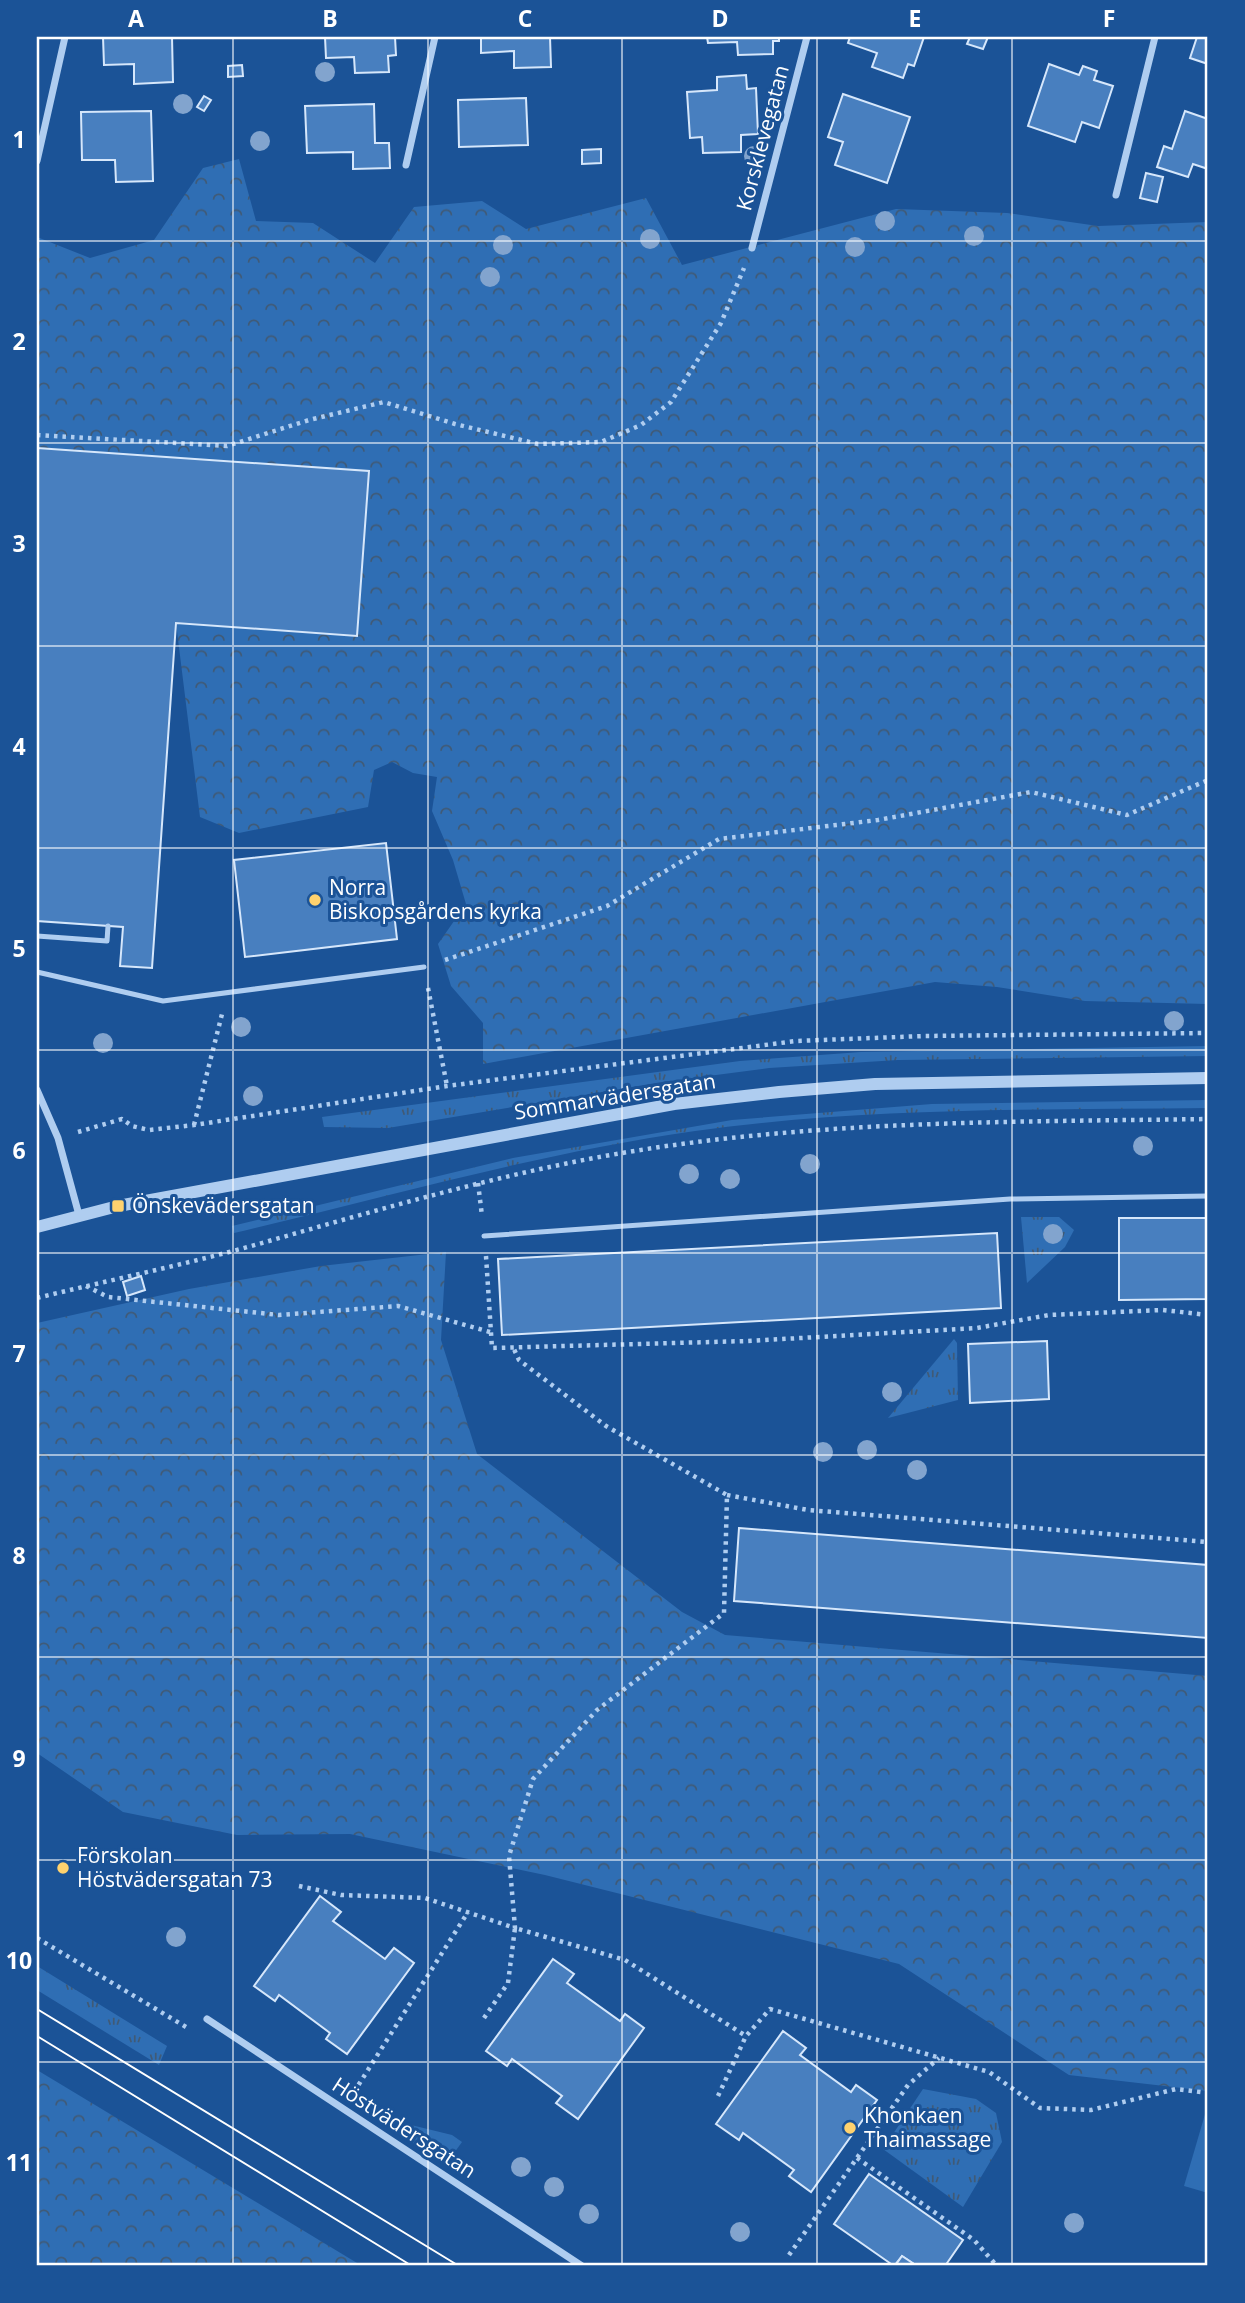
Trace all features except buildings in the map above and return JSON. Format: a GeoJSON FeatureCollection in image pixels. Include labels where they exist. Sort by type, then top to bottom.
{"type":"FeatureCollection","features":[{"type":"Feature","properties":{"kind":"street"},"geometry":{"type":"LineString","coordinates":[[37,161],[65,37]]}},
{"type":"Feature","properties":{"kind":"street"},"geometry":{"type":"LineString","coordinates":[[406,164],[435,37]]}},
{"type":"Feature","properties":{"kind":"street","name":"Korsklevegatan"},"geometry":{"type":"LineString","coordinates":[[752,248],[807,37]]}},
{"type":"Feature","properties":{"kind":"street"},"geometry":{"type":"LineString","coordinates":[[1116,195],[1154,37]]}},
{"type":"Feature","properties":{"kind":"street","name":"Sommarvädersgatan"},"geometry":{"type":"LineString","coordinates":[[37,1227],[79,1215],[674,1104],[875,1084],[1208,1078]]}},
{"type":"Feature","properties":{"kind":"street"},"geometry":{"type":"LineString","coordinates":[[37,1090],[58,1138],[79,1215]]}},
{"type":"Feature","properties":{"kind":"street","name":"Höstvädersgatan"},"geometry":{"type":"LineString","coordinates":[[207,2019],[582,2266]]}},
{"type":"Feature","properties":{"kind":"lane"},"geometry":{"type":"LineString","coordinates":[[37,936],[107,941],[108,926]]}},
{"type":"Feature","properties":{"kind":"lane"},"geometry":{"type":"LineString","coordinates":[[37,972],[163,1001],[424,967]]}},
{"type":"Feature","properties":{"kind":"lane"},"geometry":{"type":"LineString","coordinates":[[484,1236],[1010,1199],[1208,1196]]}},
{"type":"Feature","properties":{"kind":"path"},"geometry":{"type":"LineString","coordinates":[[37,435],[227,446],[309,420],[384,402],[456,424],[538,443],[601,442],[641,425],[671,402],[721,323],[752,248]]}},
{"type":"Feature","properties":{"kind":"path"},"geometry":{"type":"LineString","coordinates":[[447,1086],[424,967],[607,906],[719,839],[878,820],[1031,792],[1127,816],[1208,780]]}},
{"type":"Feature","properties":{"kind":"path"},"geometry":{"type":"LineString","coordinates":[[194,1125],[227,993]]}},
{"type":"Feature","properties":{"kind":"path"},"geometry":{"type":"LineString","coordinates":[[58,1138],[122,1119],[149,1130],[194,1125],[447,1086],[796,1041],[924,1036],[1208,1033]]}},
{"type":"Feature","properties":{"kind":"path"},"geometry":{"type":"LineString","coordinates":[[37,1298],[267,1242],[392,1204],[478,1182],[596,1158],[799,1129],[928,1123],[1208,1119]]}},
{"type":"Feature","properties":{"kind":"path"},"geometry":{"type":"LineString","coordinates":[[478,1182],[492,1348],[748,1340],[977,1328],[1074,1314],[1163,1310],[1208,1315]]}},
{"type":"Feature","properties":{"kind":"path"},"geometry":{"type":"LineString","coordinates":[[86,1286],[108,1297],[279,1315],[398,1306],[491,1332]]}},
{"type":"Feature","properties":{"kind":"path"},"geometry":{"type":"LineString","coordinates":[[513,1347],[519,1360],[606,1426],[727,1496],[808,1510],[1208,1542]]}},
{"type":"Feature","properties":{"kind":"path"},"geometry":{"type":"LineString","coordinates":[[484,2018],[508,1983],[515,1928],[509,1856],[533,1779],[597,1710],[723,1613],[727,1496]]}},
{"type":"Feature","properties":{"kind":"path"},"geometry":{"type":"LineString","coordinates":[[299,1885],[341,1895],[425,1898],[625,1960],[746,2036]]}},
{"type":"Feature","properties":{"kind":"path"},"geometry":{"type":"LineString","coordinates":[[353,2095],[468,1912]]}},
{"type":"Feature","properties":{"kind":"path"},"geometry":{"type":"LineString","coordinates":[[37,1938],[185,2028],[207,2019]]}},
{"type":"Feature","properties":{"kind":"path"},"geometry":{"type":"LineString","coordinates":[[718,2096],[746,2036],[770,2009],[989,2072],[1040,2108],[1091,2110],[1176,2089],[1208,2094]]}},
{"type":"Feature","properties":{"kind":"path"},"geometry":{"type":"LineString","coordinates":[[789,2255],[908,2085],[939,2058]]}},
{"type":"Feature","properties":{"kind":"path"},"geometry":{"type":"LineString","coordinates":[[858,2158],[974,2240],[997,2266]]}},
{"type":"Feature","properties":{"kind":"green space"},"geometry":{"type":"Polygon","coordinates":[[[239,159],[256,221],[313,223],[375,263],[414,207],[482,201],[526,229],[646,198],[682,265],[896,209],[1007,213],[1098,226],[1208,222],[1208,1004],[1085,1001],[997,987],[935,982],[483,1064],[483,1023],[451,986],[438,944],[466,904],[453,860],[432,811],[437,777],[413,773],[392,762],[374,770],[368,807],[239,833],[200,817],[176,623],[357,636],[369,472],[37,448],[37,237],[90,258],[154,240],[203,168],[239,159]]]}},
{"type":"Feature","properties":{"kind":"green space"},"geometry":{"type":"Polygon","coordinates":[[[1208,1046],[1208,1056],[898,1060],[769,1068],[662,1082],[388,1128],[324,1127],[322,1117],[740,1061],[861,1052],[1208,1046]]]}},
{"type":"Feature","properties":{"kind":"green space"},"geometry":{"type":"Polygon","coordinates":[[[1208,1100],[1208,1108],[887,1114],[759,1123],[695,1131],[521,1163],[234,1233],[232,1226],[513,1158],[732,1120],[932,1104],[1208,1100]]]}},
{"type":"Feature","properties":{"kind":"green space"},"geometry":{"type":"Polygon","coordinates":[[[1021,1217],[1059,1217],[1074,1230],[1065,1247],[1027,1283],[1021,1217]]]}},
{"type":"Feature","properties":{"kind":"green space"},"geometry":{"type":"Polygon","coordinates":[[[446,1252],[441,1340],[477,1454],[682,1612],[725,1635],[1208,1676],[1208,2091],[1069,2075],[899,1964],[545,1875],[350,1834],[237,1835],[123,1812],[37,1753],[37,1323],[189,1289],[321,1266],[446,1252]]]}},
{"type":"Feature","properties":{"kind":"green space"},"geometry":{"type":"Polygon","coordinates":[[[954,1339],[957,1343],[958,1400],[888,1418],[954,1339]]]}},
{"type":"Feature","properties":{"kind":"green space"},"geometry":{"type":"Polygon","coordinates":[[[37,1966],[167,2046],[159,2065],[37,1990],[37,1966]]]}},
{"type":"Feature","properties":{"kind":"green space"},"geometry":{"type":"Polygon","coordinates":[[[37,2070],[362,2266],[37,2266],[37,2070]]]}},
{"type":"Feature","properties":{"kind":"green space"},"geometry":{"type":"Polygon","coordinates":[[[923,2089],[976,2099],[996,2113],[1002,2142],[963,2207],[883,2149],[923,2089]]]}},
{"type":"Feature","properties":{"kind":"green space"},"geometry":{"type":"Polygon","coordinates":[[[1208,2104],[1208,2193],[1184,2186],[1208,2104]]]}},
{"type":"Feature","properties":{"kind":"green space"},"geometry":{"type":"Polygon","coordinates":[[[411,2125],[452,2135],[462,2142],[446,2164],[404,2137],[411,2125]]]}},
{"type":"Feature","properties":{"kind":"tram line"},"geometry":{"type":"LineString","coordinates":[[37,2009],[459,2266]]}},
{"type":"Feature","properties":{"kind":"tram line"},"geometry":{"type":"LineString","coordinates":[[37,2036],[412,2266]]}},
{"type":"Feature","properties":{"kind":"place","name":"Norra Biskopsgårdens kyrka"},"geometry":{"type":"Point","coordinates":[315,900]}},
{"type":"Feature","properties":{"kind":"place","name":"Önskevädersgatan"},"geometry":{"type":"Point","coordinates":[118,1206]}},
{"type":"Feature","properties":{"kind":"place","name":"Förskolan Höstvädersgatan 73"},"geometry":{"type":"Point","coordinates":[63,1868]}},
{"type":"Feature","properties":{"kind":"place","name":"Khonkaen Thaimassage"},"geometry":{"type":"Point","coordinates":[850,2128]}}]}
